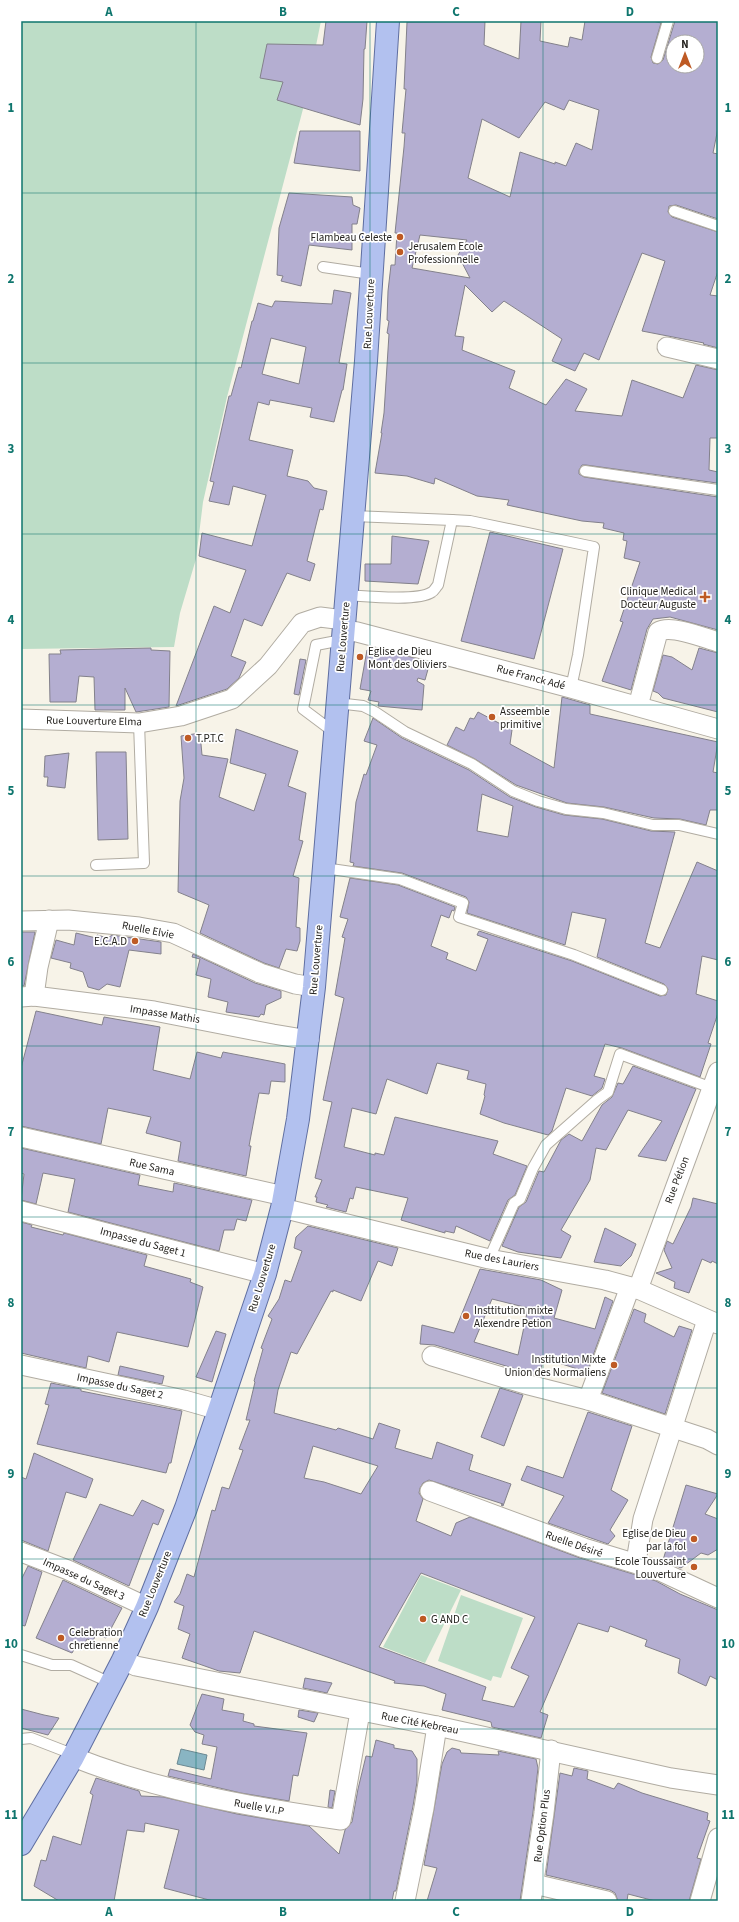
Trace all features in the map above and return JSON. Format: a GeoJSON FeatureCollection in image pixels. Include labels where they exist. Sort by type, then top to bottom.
{"type":"FeatureCollection","features":[{"type":"Feature","properties":{"kind":"main road","name":"Rue Louverture"},"geometry":{"type":"LineString","coordinates":[[24,1836],[74,1756],[123,1660],[147,1607],[186,1508],[265,1274],[283,1202],[298,1119],[309,1040],[337,703],[352,631],[346,595],[371,274],[388,21]]}},
{"type":"Feature","properties":{"kind":"street"},"geometry":{"type":"LineString","coordinates":[[667,347],[718,358]]}},
{"type":"Feature","properties":{"kind":"street","name":"Rue Louverture Elma"},"geometry":{"type":"LineString","coordinates":[[21,719],[139,723],[181,716],[232,699],[268,666],[302,623],[320,617],[352,631]]}},
{"type":"Feature","properties":{"kind":"street"},"geometry":{"type":"LineString","coordinates":[[638,706],[658,632],[663,629],[671,629],[718,642]]}},
{"type":"Feature","properties":{"kind":"street","name":"Rue Franck Adé"},"geometry":{"type":"LineString","coordinates":[[352,631],[571,688],[718,729]]}},
{"type":"Feature","properties":{"kind":"street"},"geometry":{"type":"LineString","coordinates":[[28,997],[38,967],[49,920]]}},
{"type":"Feature","properties":{"kind":"street","name":"Ruelle Elvie"},"geometry":{"type":"LineString","coordinates":[[21,921],[49,920],[139,927],[173,933],[260,973],[295,984],[314,987]]}},
{"type":"Feature","properties":{"kind":"street","name":"Impasse Mathis"},"geometry":{"type":"LineString","coordinates":[[28,997],[154,1011],[309,1040]]}},
{"type":"Feature","properties":{"kind":"street","name":"Rue Pétion"},"geometry":{"type":"LineString","coordinates":[[588,1400],[634,1288],[715,1080]]}},
{"type":"Feature","properties":{"kind":"street","name":"Rue Sama"},"geometry":{"type":"LineString","coordinates":[[21,1137],[283,1202]]}},
{"type":"Feature","properties":{"kind":"street","name":"Rue des Lauriers"},"geometry":{"type":"LineString","coordinates":[[283,1202],[489,1259],[561,1271],[634,1288],[714,1320]]}},
{"type":"Feature","properties":{"kind":"street","name":"Impasse du Saget 1"},"geometry":{"type":"LineString","coordinates":[[21,1211],[265,1274]]}},
{"type":"Feature","properties":{"kind":"street"},"geometry":{"type":"LineString","coordinates":[[636,1562],[643,1519],[673,1428],[714,1320]]}},
{"type":"Feature","properties":{"kind":"street"},"geometry":{"type":"LineString","coordinates":[[432,1356],[525,1384],[588,1400],[673,1428],[718,1445]]}},
{"type":"Feature","properties":{"kind":"street","name":"Impasse du Saget 2"},"geometry":{"type":"LineString","coordinates":[[21,1365],[184,1400],[219,1410]]}},
{"type":"Feature","properties":{"kind":"street","name":"Ruelle Désiré"},"geometry":{"type":"LineString","coordinates":[[430,1492],[584,1548],[636,1562],[660,1571],[718,1598]]}},
{"type":"Feature","properties":{"kind":"street","name":"Impasse du Saget 3"},"geometry":{"type":"LineString","coordinates":[[21,1552],[68,1570],[147,1607]]}},
{"type":"Feature","properties":{"kind":"street","name":"Rue Cité Kebreau"},"geometry":{"type":"LineString","coordinates":[[123,1660],[136,1666],[360,1712],[437,1726],[551,1750],[671,1778],[718,1785]]}},
{"type":"Feature","properties":{"kind":"street","name":"Ruelle V.I.P"},"geometry":{"type":"LineString","coordinates":[[74,1756],[162,1786],[212,1798],[271,1810],[341,1820],[360,1712]]}},
{"type":"Feature","properties":{"kind":"street"},"geometry":{"type":"LineString","coordinates":[[405,1901],[424,1808],[437,1726]]}},
{"type":"Feature","properties":{"kind":"street","name":"Rue Option Plus"},"geometry":{"type":"LineString","coordinates":[[532,1892],[544,1813],[551,1750]]}},
{"type":"Feature","properties":{"kind":"street"},"geometry":{"type":"LineString","coordinates":[[707,1894],[718,1838]]}},
{"type":"Feature","properties":{"kind":"street"},"geometry":{"type":"LineString","coordinates":[[532,1892],[607,1901]]}},
{"type":"Feature","properties":{"kind":"lane"},"geometry":{"type":"LineString","coordinates":[[657,58],[668,21]]}},
{"type":"Feature","properties":{"kind":"lane"},"geometry":{"type":"LineString","coordinates":[[674,211],[718,226]]}},
{"type":"Feature","properties":{"kind":"lane"},"geometry":{"type":"LineString","coordinates":[[324,267],[371,274]]}},
{"type":"Feature","properties":{"kind":"lane"},"geometry":{"type":"LineString","coordinates":[[584,471],[718,490]]}},
{"type":"Feature","properties":{"kind":"lane"},"geometry":{"type":"LineString","coordinates":[[353,516],[470,521],[594,547],[578,655],[571,688]]}},
{"type":"Feature","properties":{"kind":"lane"},"geometry":{"type":"LineString","coordinates":[[346,595],[390,597],[417,596],[431,593],[438,585],[452,520]]}},
{"type":"Feature","properties":{"kind":"lane"},"geometry":{"type":"LineString","coordinates":[[335,733],[303,709],[316,645],[352,631]]}},
{"type":"Feature","properties":{"kind":"lane"},"geometry":{"type":"LineString","coordinates":[[337,703],[362,706],[375,712],[405,732],[472,764],[513,791],[538,801],[566,810],[603,813],[653,825],[679,825],[718,834]]}},
{"type":"Feature","properties":{"kind":"lane"},"geometry":{"type":"LineString","coordinates":[[96,865],[144,863],[139,723]]}},
{"type":"Feature","properties":{"kind":"lane"},"geometry":{"type":"LineString","coordinates":[[324,868],[400,879],[463,903],[459,917],[574,955],[662,990]]}},
{"type":"Feature","properties":{"kind":"lane"},"geometry":{"type":"LineString","coordinates":[[489,1259],[514,1203],[520,1199],[533,1168],[546,1145],[608,1092],[620,1054],[715,1080]]}},
{"type":"Feature","properties":{"kind":"lane"},"geometry":{"type":"LineString","coordinates":[[21,1655],[52,1664],[71,1664],[111,1683]]}},
{"type":"Feature","properties":{"kind":"lane"},"geometry":{"type":"LineString","coordinates":[[21,1739],[30,1738],[74,1756]]}},
{"type":"Feature","properties":{"kind":"green space"},"geometry":{"type":"Polygon","coordinates":[[[21,21],[321,21],[303,109],[227,397],[203,502],[196,559],[180,613],[174,647],[21,649],[21,21]]]}},
{"type":"Feature","properties":{"kind":"green space","name":"G AND C"},"geometry":{"type":"Polygon","coordinates":[[[421,1575],[461,1590],[425,1663],[383,1647],[421,1575]]]}},
{"type":"Feature","properties":{"kind":"green space"},"geometry":{"type":"Polygon","coordinates":[[[461,1595],[523,1618],[501,1678],[493,1676],[491,1681],[438,1661],[461,1595]]]}},
{"type":"Feature","properties":{"kind":"water"},"geometry":{"type":"Polygon","coordinates":[[[181,1749],[207,1755],[204,1770],[177,1764],[181,1749]]]}},
{"type":"Feature","properties":{"kind":"building"},"geometry":{"type":"Polygon","coordinates":[[[326,21],[367,21],[364,49],[363,99],[360,125],[277,100],[283,82],[260,78],[267,44],[323,45],[326,21]]]}},
{"type":"Feature","properties":{"kind":"building"},"geometry":{"type":"Polygon","coordinates":[[[485,21],[484,45],[519,59],[521,21],[541,21],[540,41],[568,47],[570,37],[582,40],[585,21],[653,21],[661,23],[651,57],[653,63],[658,64],[663,60],[665,54],[665,74],[705,74],[705,34],[671,34],[675,21],[718,21],[718,128],[713,153],[718,154],[718,219],[676,205],[669,206],[668,212],[672,217],[718,232],[718,271],[710,295],[718,296],[718,348],[703,344],[704,343],[642,331],[665,261],[642,253],[599,360],[584,353],[575,371],[552,361],[562,339],[504,301],[492,312],[465,285],[455,336],[464,337],[462,350],[515,371],[509,388],[546,405],[566,379],[587,389],[575,411],[622,416],[632,380],[683,398],[696,365],[718,370],[718,438],[710,438],[709,470],[718,472],[717,483],[586,465],[582,465],[579,470],[579,474],[584,477],[718,497],[718,630],[670,617],[653,619],[647,629],[631,690],[602,681],[623,622],[620,621],[640,562],[624,558],[627,541],[623,540],[624,533],[603,528],[604,523],[582,521],[507,505],[509,500],[477,496],[435,478],[434,484],[407,476],[375,473],[384,413],[389,334],[387,333],[389,321],[387,320],[388,291],[391,265],[395,265],[397,233],[395,233],[405,133],[402,133],[406,89],[404,89],[407,22],[485,21]],[[569,100],[564,110],[545,102],[519,138],[482,119],[468,178],[510,197],[520,152],[555,164],[555,162],[566,166],[576,143],[592,150],[599,110],[569,100]],[[420,235],[412,268],[470,278],[458,255],[467,240],[420,235]]]}},
{"type":"Feature","properties":{"kind":"building"},"geometry":{"type":"Polygon","coordinates":[[[300,131],[360,131],[360,171],[294,163],[300,131]]]}},
{"type":"Feature","properties":{"kind":"building"},"geometry":{"type":"Polygon","coordinates":[[[289,193],[352,197],[353,205],[360,208],[357,224],[352,224],[352,250],[309,245],[301,286],[281,281],[283,276],[277,275],[279,228],[289,193]]]}},
{"type":"Feature","properties":{"kind":"building"},"geometry":{"type":"Polygon","coordinates":[[[334,290],[351,293],[339,363],[347,364],[343,390],[334,422],[310,417],[312,408],[270,400],[269,405],[258,402],[249,440],[293,450],[287,476],[308,481],[314,488],[327,491],[323,510],[320,509],[307,561],[315,564],[310,581],[287,573],[262,626],[244,619],[231,656],[246,662],[239,678],[227,689],[176,706],[214,606],[230,613],[246,570],[199,556],[202,533],[252,546],[266,495],[233,486],[229,505],[209,501],[214,482],[210,481],[229,396],[231,396],[239,367],[241,368],[252,321],[258,303],[272,307],[275,301],[332,304],[334,290]],[[271,338],[262,374],[299,384],[306,347],[271,338]]]}},
{"type":"Feature","properties":{"kind":"building"},"geometry":{"type":"Polygon","coordinates":[[[490,532],[563,549],[534,659],[461,641],[490,532]]]}},
{"type":"Feature","properties":{"kind":"building"},"geometry":{"type":"Polygon","coordinates":[[[392,536],[429,541],[418,584],[365,581],[365,564],[391,564],[392,536]]]}},
{"type":"Feature","properties":{"kind":"building"},"geometry":{"type":"Polygon","coordinates":[[[151,648],[151,650],[170,651],[169,707],[136,712],[125,688],[125,710],[95,710],[94,677],[79,676],[76,702],[50,702],[49,654],[61,654],[60,650],[151,648]]]}},
{"type":"Feature","properties":{"kind":"building"},"geometry":{"type":"Polygon","coordinates":[[[699,648],[718,653],[718,712],[663,698],[658,693],[653,691],[663,655],[672,657],[692,670],[699,648]]]}},
{"type":"Feature","properties":{"kind":"building"},"geometry":{"type":"Polygon","coordinates":[[[367,650],[388,651],[430,662],[425,680],[418,678],[417,681],[424,685],[422,710],[378,706],[379,702],[368,700],[371,691],[360,689],[367,650]]]}},
{"type":"Feature","properties":{"kind":"building"},"geometry":{"type":"Polygon","coordinates":[[[300,659],[306,660],[299,695],[294,694],[300,659]]]}},
{"type":"Feature","properties":{"kind":"building"},"geometry":{"type":"Polygon","coordinates":[[[562,697],[590,705],[590,714],[718,742],[713,772],[718,773],[718,810],[710,810],[706,825],[680,819],[654,818],[604,807],[567,803],[516,785],[475,759],[447,745],[456,727],[464,731],[470,718],[474,719],[478,712],[512,730],[510,744],[554,768],[562,697]]]}},
{"type":"Feature","properties":{"kind":"building"},"geometry":{"type":"Polygon","coordinates":[[[373,718],[402,738],[469,770],[510,797],[536,807],[564,815],[602,819],[651,831],[675,832],[645,943],[660,948],[697,862],[718,871],[718,960],[702,956],[696,994],[718,1001],[718,1013],[708,1043],[711,1044],[700,1077],[622,1048],[605,1044],[594,1076],[605,1079],[602,1088],[592,1096],[566,1088],[552,1131],[548,1135],[504,1123],[480,1114],[485,1096],[486,1084],[467,1079],[469,1071],[437,1063],[427,1094],[387,1079],[376,1114],[352,1108],[344,1147],[375,1155],[375,1153],[384,1155],[395,1117],[498,1141],[493,1154],[527,1166],[515,1195],[508,1200],[490,1241],[456,1226],[454,1233],[445,1231],[445,1233],[401,1220],[408,1198],[356,1187],[353,1199],[350,1198],[346,1212],[326,1207],[328,1205],[316,1202],[317,1197],[315,1197],[322,1180],[315,1178],[332,1102],[323,1100],[344,998],[335,995],[345,938],[342,937],[348,919],[340,917],[350,878],[398,885],[455,907],[449,918],[441,915],[431,946],[448,953],[446,959],[476,971],[488,939],[477,935],[479,931],[572,961],[660,996],[666,995],[668,989],[664,984],[597,957],[606,919],[572,912],[565,945],[467,913],[469,902],[466,897],[402,873],[353,866],[354,863],[350,862],[356,802],[364,774],[366,775],[377,745],[364,741],[373,718]],[[482,794],[477,831],[508,837],[513,806],[482,794]]]}},
{"type":"Feature","properties":{"kind":"building"},"geometry":{"type":"Polygon","coordinates":[[[236,729],[298,751],[288,786],[306,793],[299,840],[303,841],[293,876],[299,878],[296,927],[300,928],[300,941],[297,951],[286,949],[279,968],[264,963],[200,933],[209,905],[178,892],[180,801],[184,778],[181,736],[200,733],[202,755],[228,759],[219,797],[254,811],[266,774],[230,763],[236,729]]]}},
{"type":"Feature","properties":{"kind":"building"},"geometry":{"type":"Polygon","coordinates":[[[96,752],[126,752],[128,839],[98,840],[96,752]]]}},
{"type":"Feature","properties":{"kind":"building"},"geometry":{"type":"Polygon","coordinates":[[[69,753],[65,788],[47,786],[48,777],[44,777],[45,756],[69,753]]]}},
{"type":"Feature","properties":{"kind":"building"},"geometry":{"type":"Polygon","coordinates":[[[21,932],[35,932],[24,986],[21,986],[21,932]]]}},
{"type":"Feature","properties":{"kind":"building"},"geometry":{"type":"Polygon","coordinates":[[[76,933],[96,938],[97,935],[108,938],[112,935],[161,942],[161,954],[129,950],[120,987],[107,984],[99,990],[88,987],[83,972],[70,968],[71,963],[51,958],[56,940],[74,945],[76,933]]]}},
{"type":"Feature","properties":{"kind":"building"},"geometry":{"type":"Polygon","coordinates":[[[193,954],[255,983],[281,991],[281,998],[266,1005],[264,1015],[261,1014],[259,1017],[226,1012],[228,1002],[208,997],[211,979],[196,975],[200,959],[192,957],[193,954]]]}},
{"type":"Feature","properties":{"kind":"building"},"geometry":{"type":"Polygon","coordinates":[[[36,1011],[102,1025],[104,1017],[160,1027],[153,1070],[190,1079],[197,1052],[221,1058],[223,1052],[285,1064],[285,1082],[271,1081],[269,1094],[259,1093],[249,1146],[251,1146],[246,1176],[178,1161],[181,1142],[146,1133],[151,1117],[108,1108],[101,1144],[21,1126],[21,1068],[36,1011]]]}},
{"type":"Feature","properties":{"kind":"building"},"geometry":{"type":"Polygon","coordinates":[[[633,1066],[696,1089],[666,1161],[638,1156],[662,1121],[628,1110],[606,1150],[596,1148],[590,1180],[561,1230],[571,1236],[561,1258],[518,1252],[502,1246],[519,1207],[526,1202],[539,1171],[544,1172],[561,1140],[569,1134],[582,1141],[602,1105],[612,1097],[618,1083],[623,1084],[633,1066]]]}},
{"type":"Feature","properties":{"kind":"building"},"geometry":{"type":"Polygon","coordinates":[[[21,1148],[140,1175],[138,1185],[173,1192],[174,1183],[252,1200],[246,1221],[237,1219],[234,1230],[224,1230],[219,1251],[68,1212],[75,1179],[43,1173],[36,1204],[21,1200],[24,1174],[21,1173],[21,1148]]]}},
{"type":"Feature","properties":{"kind":"building"},"geometry":{"type":"Polygon","coordinates":[[[693,1198],[718,1204],[718,1264],[702,1259],[689,1293],[674,1288],[675,1282],[656,1273],[672,1268],[664,1250],[667,1241],[673,1244],[691,1207],[693,1198]]]}},
{"type":"Feature","properties":{"kind":"building"},"geometry":{"type":"Polygon","coordinates":[[[21,1222],[32,1225],[31,1227],[63,1235],[64,1233],[147,1255],[144,1266],[191,1279],[190,1282],[203,1287],[188,1347],[117,1332],[109,1362],[88,1356],[86,1368],[21,1353],[21,1222]]]}},
{"type":"Feature","properties":{"kind":"building"},"geometry":{"type":"Polygon","coordinates":[[[308,1226],[398,1248],[392,1266],[378,1261],[361,1301],[333,1290],[333,1292],[331,1291],[297,1354],[291,1352],[278,1390],[274,1413],[336,1430],[338,1428],[373,1439],[379,1423],[400,1430],[395,1448],[432,1459],[437,1442],[473,1455],[469,1470],[511,1484],[503,1506],[501,1505],[503,1504],[429,1480],[423,1483],[420,1488],[419,1493],[423,1499],[416,1521],[451,1536],[456,1523],[470,1517],[580,1558],[656,1581],[680,1594],[718,1610],[718,1680],[710,1676],[706,1686],[678,1673],[680,1659],[645,1646],[647,1640],[610,1626],[608,1632],[578,1623],[540,1712],[548,1715],[541,1738],[492,1727],[491,1722],[442,1710],[446,1694],[424,1686],[394,1683],[395,1681],[254,1631],[240,1673],[219,1671],[182,1658],[190,1634],[178,1629],[184,1606],[174,1602],[180,1594],[187,1574],[194,1577],[212,1510],[215,1511],[222,1487],[229,1489],[243,1450],[239,1449],[250,1420],[246,1420],[254,1381],[263,1349],[261,1348],[272,1319],[268,1316],[279,1299],[285,1280],[291,1282],[302,1251],[294,1248],[296,1237],[308,1226]],[[313,1446],[304,1478],[324,1482],[361,1494],[378,1466],[313,1446]],[[421,1573],[379,1647],[486,1687],[482,1700],[514,1707],[529,1676],[511,1668],[535,1617],[421,1573]]]}},
{"type":"Feature","properties":{"kind":"building"},"geometry":{"type":"Polygon","coordinates":[[[605,1228],[636,1244],[631,1256],[621,1266],[594,1262],[605,1228]]]}},
{"type":"Feature","properties":{"kind":"building"},"geometry":{"type":"Polygon","coordinates":[[[480,1269],[541,1280],[562,1290],[554,1318],[595,1329],[605,1297],[613,1301],[587,1372],[543,1358],[540,1376],[435,1345],[420,1344],[422,1325],[454,1333],[480,1269]],[[492,1299],[474,1342],[518,1355],[528,1308],[492,1299]]]}},
{"type":"Feature","properties":{"kind":"building"},"geometry":{"type":"Polygon","coordinates":[[[634,1309],[646,1314],[644,1322],[674,1337],[679,1326],[692,1330],[665,1414],[602,1393],[634,1309]]]}},
{"type":"Feature","properties":{"kind":"building"},"geometry":{"type":"Polygon","coordinates":[[[216,1331],[226,1334],[212,1382],[196,1377],[216,1331]]]}},
{"type":"Feature","properties":{"kind":"building"},"geometry":{"type":"Polygon","coordinates":[[[120,1366],[164,1376],[162,1384],[118,1375],[120,1366]]]}},
{"type":"Feature","properties":{"kind":"building"},"geometry":{"type":"Polygon","coordinates":[[[51,1383],[81,1389],[81,1391],[182,1411],[171,1463],[169,1463],[166,1473],[37,1444],[49,1405],[45,1404],[51,1383]]]}},
{"type":"Feature","properties":{"kind":"building"},"geometry":{"type":"Polygon","coordinates":[[[500,1388],[523,1395],[504,1446],[481,1437],[500,1388]]]}},
{"type":"Feature","properties":{"kind":"building"},"geometry":{"type":"Polygon","coordinates":[[[588,1412],[632,1426],[611,1490],[628,1500],[610,1530],[615,1536],[608,1544],[548,1523],[564,1496],[521,1480],[527,1466],[563,1478],[588,1412]]]}},
{"type":"Feature","properties":{"kind":"building"},"geometry":{"type":"Polygon","coordinates":[[[34,1453],[93,1479],[86,1498],[66,1492],[48,1551],[21,1540],[21,1477],[26,1479],[34,1453]]]}},
{"type":"Feature","properties":{"kind":"building","name":"Eglise de Dieu par la fol"},"geometry":{"type":"Polygon","coordinates":[[[686,1485],[718,1494],[705,1514],[718,1519],[718,1549],[708,1555],[701,1553],[681,1568],[663,1560],[686,1485]]]}},
{"type":"Feature","properties":{"kind":"building"},"geometry":{"type":"Polygon","coordinates":[[[142,1500],[164,1510],[158,1525],[153,1523],[129,1586],[73,1560],[100,1504],[133,1516],[142,1500]]]}},
{"type":"Feature","properties":{"kind":"building"},"geometry":{"type":"Polygon","coordinates":[[[28,1566],[42,1572],[25,1626],[21,1625],[21,1580],[28,1566]]]}},
{"type":"Feature","properties":{"kind":"building"},"geometry":{"type":"Polygon","coordinates":[[[63,1580],[122,1608],[106,1638],[96,1634],[93,1641],[87,1639],[81,1650],[75,1648],[72,1653],[36,1638],[63,1580]]]}},
{"type":"Feature","properties":{"kind":"building"},"geometry":{"type":"Polygon","coordinates":[[[305,1678],[332,1683],[327,1693],[303,1688],[305,1678]]]}},
{"type":"Feature","properties":{"kind":"building"},"geometry":{"type":"Polygon","coordinates":[[[202,1694],[224,1699],[222,1710],[244,1714],[243,1721],[254,1724],[254,1726],[307,1733],[298,1776],[293,1775],[289,1801],[241,1793],[168,1776],[170,1769],[211,1779],[217,1747],[202,1744],[204,1735],[195,1732],[190,1725],[202,1694]]]}},
{"type":"Feature","properties":{"kind":"building"},"geometry":{"type":"Polygon","coordinates":[[[21,1709],[59,1718],[48,1735],[21,1728],[21,1709]]]}},
{"type":"Feature","properties":{"kind":"building"},"geometry":{"type":"Polygon","coordinates":[[[299,1710],[318,1713],[314,1722],[298,1717],[299,1710]]]}},
{"type":"Feature","properties":{"kind":"building"},"geometry":{"type":"Polygon","coordinates":[[[376,1740],[394,1745],[394,1748],[412,1751],[417,1759],[417,1782],[413,1806],[396,1891],[394,1891],[392,1901],[213,1901],[164,1888],[179,1830],[145,1823],[144,1832],[127,1830],[114,1901],[59,1901],[34,1886],[41,1860],[46,1861],[53,1836],[81,1845],[93,1795],[90,1793],[96,1778],[139,1791],[141,1796],[163,1797],[237,1814],[309,1826],[339,1854],[345,1830],[352,1822],[366,1756],[372,1757],[376,1740]]]}},
{"type":"Feature","properties":{"kind":"building"},"geometry":{"type":"Polygon","coordinates":[[[452,1748],[460,1750],[461,1753],[499,1755],[498,1751],[536,1759],[538,1768],[520,1901],[427,1901],[437,1868],[424,1865],[442,1764],[447,1752],[452,1748]]]}},
{"type":"Feature","properties":{"kind":"building"},"geometry":{"type":"Polygon","coordinates":[[[574,1768],[588,1771],[587,1779],[614,1789],[618,1783],[642,1793],[708,1813],[707,1820],[710,1821],[697,1858],[701,1859],[689,1901],[655,1901],[628,1894],[627,1901],[618,1901],[615,1893],[610,1890],[546,1875],[560,1773],[572,1776],[574,1768]]]}},
{"type":"Feature","properties":{"kind":"building"},"geometry":{"type":"Polygon","coordinates":[[[330,1790],[335,1791],[332,1808],[328,1807],[330,1790]]]}},
{"type":"Feature","properties":{"kind":"place","name":"Flambeau Celeste"},"geometry":{"type":"Point","coordinates":[400,237]}},
{"type":"Feature","properties":{"kind":"place","name":"Jerusalem Ecole Professionnelle"},"geometry":{"type":"Point","coordinates":[400,252]}},
{"type":"Feature","properties":{"kind":"place","name":"Clinique Medical Docteur Auguste"},"geometry":{"type":"Point","coordinates":[705,597]}},
{"type":"Feature","properties":{"kind":"place","name":"Eglise de Dieu Mont des Oliviers"},"geometry":{"type":"Point","coordinates":[360,657]}},
{"type":"Feature","properties":{"kind":"place","name":"Asseemble primitive"},"geometry":{"type":"Point","coordinates":[492,717]}},
{"type":"Feature","properties":{"kind":"place","name":"T.P.T.C"},"geometry":{"type":"Point","coordinates":[188,738]}},
{"type":"Feature","properties":{"kind":"place","name":"E.C.A.D"},"geometry":{"type":"Point","coordinates":[135,941]}},
{"type":"Feature","properties":{"kind":"place","name":"Insttitution mixte Alexendre Petion"},"geometry":{"type":"Point","coordinates":[466,1316]}},
{"type":"Feature","properties":{"kind":"place","name":"Institution Mixte Union des Normaliens"},"geometry":{"type":"Point","coordinates":[614,1365]}},
{"type":"Feature","properties":{"kind":"place","name":"Eglise de Dieu par la fol"},"geometry":{"type":"Point","coordinates":[694,1539]}},
{"type":"Feature","properties":{"kind":"place","name":"Ecole Toussaint Louverture"},"geometry":{"type":"Point","coordinates":[694,1567]}},
{"type":"Feature","properties":{"kind":"place","name":"G AND C"},"geometry":{"type":"Point","coordinates":[423,1619]}},
{"type":"Feature","properties":{"kind":"place","name":"Celebration chretienne"},"geometry":{"type":"Point","coordinates":[61,1638]}}]}
